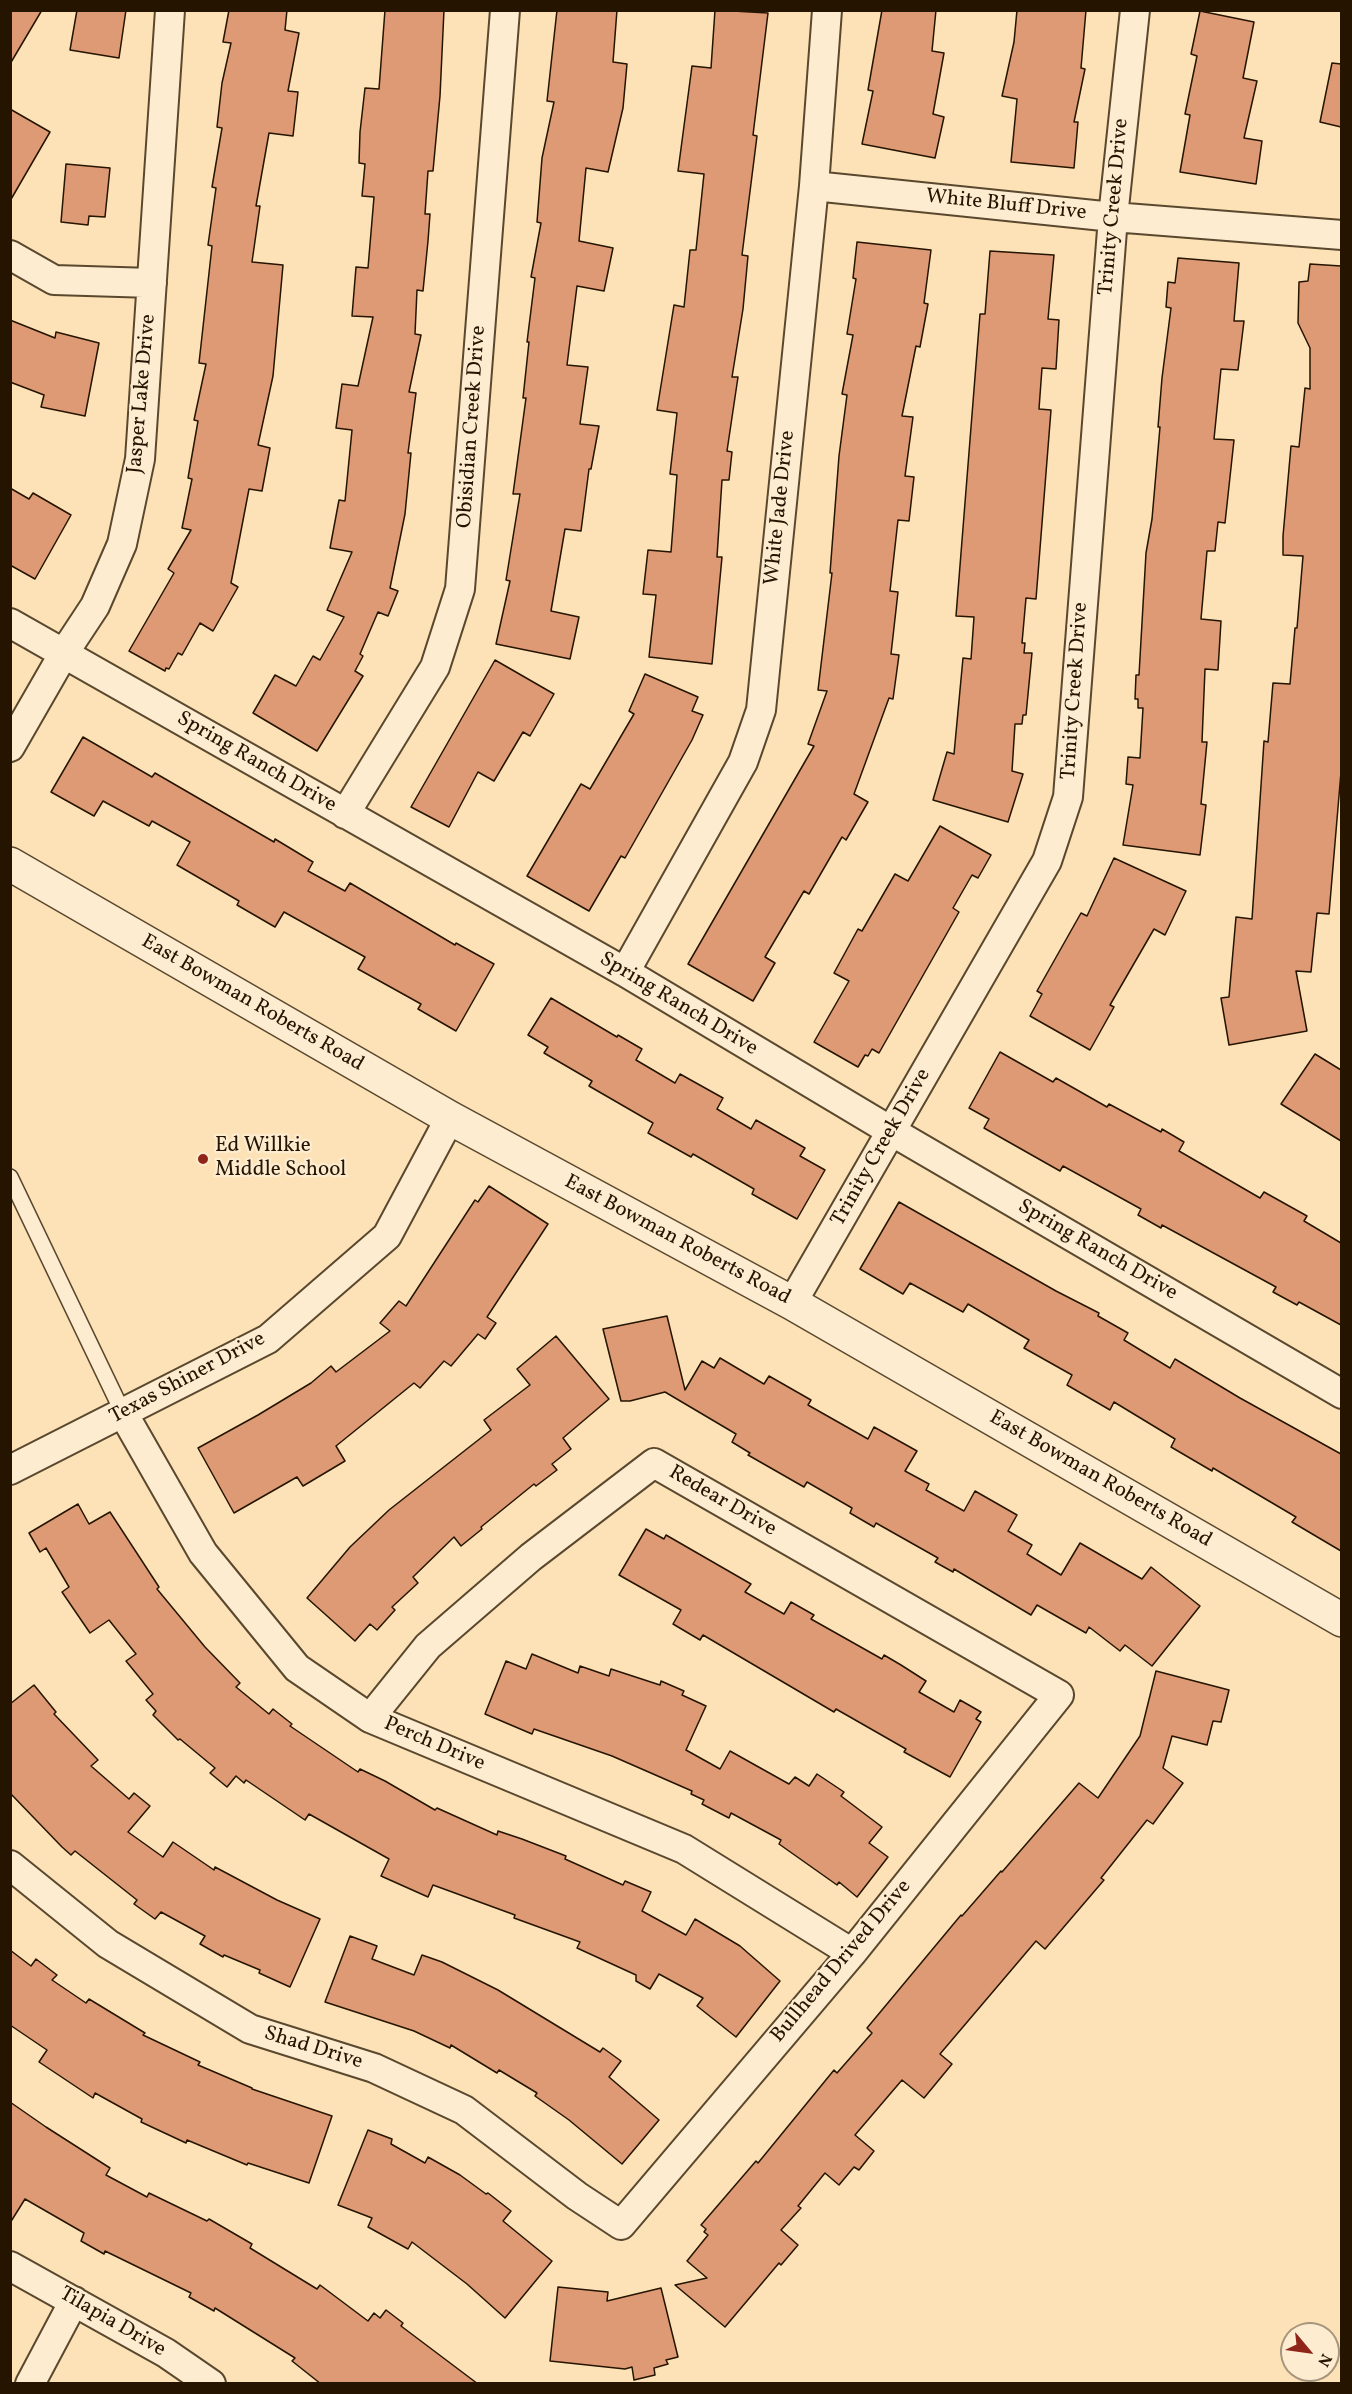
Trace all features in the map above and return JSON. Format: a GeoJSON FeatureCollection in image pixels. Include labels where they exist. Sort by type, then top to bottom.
{"type":"FeatureCollection","features":[{"type":"Feature","properties":{"kind":"street","name":"Jasper Lake Drive"},"geometry":{"type":"LineString","coordinates":[[10,747],[64,653],[95,606],[122,544],[140,459],[170,10]]}},
{"type":"Feature","properties":{"kind":"street","name":"Obisidian Creek Drive"},"geometry":{"type":"LineString","coordinates":[[345,814],[435,667],[460,589],[505,10]]}},
{"type":"Feature","properties":{"kind":"street","name":"White Jade Drive"},"geometry":{"type":"LineString","coordinates":[[624,972],[743,762],[761,710],[814,186],[827,10]]}},
{"type":"Feature","properties":{"kind":"street","name":"Trinity Creek Drive"},"geometry":{"type":"LineString","coordinates":[[792,1303],[1047,861],[1068,797],[1113,217],[1135,10]]}},
{"type":"Feature","properties":{"kind":"street","name":"White Bluff Drive"},"geometry":{"type":"LineString","coordinates":[[814,186],[1113,217],[1341,235]]}},
{"type":"Feature","properties":{"kind":"street"},"geometry":{"type":"LineString","coordinates":[[10,255],[54,280],[152,283]]}},
{"type":"Feature","properties":{"kind":"street","name":"Spring Ranch Drive"},"geometry":{"type":"LineString","coordinates":[[10,623],[624,972],[1341,1394]]}},
{"type":"Feature","properties":{"kind":"street","name":"East Bowman Roberts Road"},"geometry":{"type":"LineString","coordinates":[[10,864],[450,1118],[792,1303],[1341,1620]]}},
{"type":"Feature","properties":{"kind":"street","name":"Texas Shiner Drive"},"geometry":{"type":"LineString","coordinates":[[10,1470],[268,1339],[387,1236],[450,1118]]}},
{"type":"Feature","properties":{"kind":"street","name":"Perch Drive"},"geometry":{"type":"LineString","coordinates":[[123,1413],[203,1553],[297,1668],[370,1718],[684,1849],[852,1953]]}},
{"type":"Feature","properties":{"kind":"street","name":"Redear Drive"},"geometry":{"type":"LineString","coordinates":[[370,1718],[428,1646],[531,1557],[654,1463],[1059,1695]]}},
{"type":"Feature","properties":{"kind":"street","name":"Bullhead Drived Drive"},"geometry":{"type":"LineString","coordinates":[[621,2225],[852,1953],[1059,1695]]}},
{"type":"Feature","properties":{"kind":"street","name":"Shad Drive"},"geometry":{"type":"LineString","coordinates":[[10,1865],[108,1944],[250,2029],[374,2068],[464,2110],[577,2196],[621,2225]]}},
{"type":"Feature","properties":{"kind":"street","name":"Tilapia Drive"},"geometry":{"type":"LineString","coordinates":[[10,2266],[166,2353],[211,2384]]}},
{"type":"Feature","properties":{"kind":"street"},"geometry":{"type":"LineString","coordinates":[[30,2384],[74,2301]]}},
{"type":"Feature","properties":{"kind":"lane"},"geometry":{"type":"LineString","coordinates":[[10,1177],[123,1413]]}},
{"type":"Feature","properties":{"kind":"building"},"geometry":{"type":"Polygon","coordinates":[[[10,10],[42,10],[10,64],[10,10]]]}},
{"type":"Feature","properties":{"kind":"building"},"geometry":{"type":"Polygon","coordinates":[[[77,10],[126,10],[119,58],[70,50],[77,10]]]}},
{"type":"Feature","properties":{"kind":"building"},"geometry":{"type":"Polygon","coordinates":[[[229,10],[287,10],[285,30],[299,33],[288,91],[298,92],[293,136],[269,133],[256,206],[260,206],[252,262],[283,265],[273,376],[258,445],[270,448],[262,491],[249,489],[231,583],[238,587],[213,631],[200,623],[182,655],[178,653],[169,669],[166,668],[165,671],[129,651],[174,573],[168,569],[191,530],[182,528],[192,479],[188,478],[198,421],[194,420],[206,364],[199,363],[212,246],[208,245],[216,188],[212,187],[222,128],[217,127],[222,83],[231,43],[223,42],[229,10]]]}},
{"type":"Feature","properties":{"kind":"building"},"geometry":{"type":"Polygon","coordinates":[[[385,10],[444,10],[440,96],[433,171],[428,171],[425,214],[430,214],[428,241],[423,291],[417,290],[415,334],[421,335],[409,392],[416,393],[408,453],[411,453],[405,514],[390,588],[398,591],[388,616],[378,612],[360,654],[363,656],[355,671],[363,676],[317,751],[253,713],[275,675],[296,686],[313,656],[320,660],[344,617],[327,610],[352,552],[330,548],[339,500],[345,501],[352,430],[336,428],[342,384],[358,386],[373,317],[352,316],[356,267],[368,268],[374,197],[362,196],[365,164],[359,163],[360,132],[365,88],[379,89],[385,10]]]}},
{"type":"Feature","properties":{"kind":"building"},"geometry":{"type":"Polygon","coordinates":[[[557,10],[617,10],[613,62],[627,64],[623,108],[608,172],[586,168],[579,241],[613,248],[604,291],[577,286],[567,365],[588,367],[580,424],[599,426],[591,469],[589,469],[581,531],[565,529],[551,611],[579,617],[570,659],[496,644],[510,581],[506,580],[520,494],[513,494],[526,398],[523,398],[529,342],[527,342],[535,278],[531,277],[541,223],[537,222],[542,158],[554,102],[547,101],[557,10]]]}},
{"type":"Feature","properties":{"kind":"building"},"geometry":{"type":"Polygon","coordinates":[[[715,10],[768,13],[753,135],[757,136],[742,255],[748,256],[743,309],[732,377],[738,377],[727,451],[732,452],[729,480],[722,480],[717,557],[722,557],[712,664],[649,657],[656,595],[643,594],[648,550],[671,552],[677,475],[670,474],[677,413],[657,410],[674,305],[684,307],[690,250],[696,250],[704,174],[678,171],[692,66],[711,68],[715,10]]]}},
{"type":"Feature","properties":{"kind":"building"},"geometry":{"type":"Polygon","coordinates":[[[882,10],[936,10],[932,51],[944,53],[933,114],[944,117],[935,158],[862,144],[873,91],[868,90],[882,10]]]}},
{"type":"Feature","properties":{"kind":"building"},"geometry":{"type":"Polygon","coordinates":[[[1017,10],[1086,10],[1081,68],[1085,69],[1074,122],[1078,122],[1074,168],[1011,162],[1017,99],[1002,96],[1014,42],[1017,10]]]}},
{"type":"Feature","properties":{"kind":"building"},"geometry":{"type":"Polygon","coordinates":[[[1200,11],[1254,22],[1243,78],[1257,81],[1244,138],[1262,141],[1256,184],[1180,172],[1190,115],[1185,114],[1197,56],[1191,54],[1200,11]]]}},
{"type":"Feature","properties":{"kind":"building"},"geometry":{"type":"Polygon","coordinates":[[[1332,63],[1341,64],[1341,127],[1320,122],[1332,63]]]}},
{"type":"Feature","properties":{"kind":"building"},"geometry":{"type":"Polygon","coordinates":[[[10,109],[50,132],[10,201],[10,109]]]}},
{"type":"Feature","properties":{"kind":"building"},"geometry":{"type":"Polygon","coordinates":[[[66,164],[110,168],[105,217],[89,216],[88,225],[61,222],[66,164]]]}},
{"type":"Feature","properties":{"kind":"building"},"geometry":{"type":"Polygon","coordinates":[[[857,242],[931,250],[924,303],[928,304],[920,347],[916,346],[902,416],[913,417],[905,476],[914,477],[909,521],[898,520],[890,591],[898,592],[891,654],[899,655],[893,699],[889,698],[854,794],[868,802],[846,840],[842,837],[809,894],[804,891],[765,957],[775,963],[753,1001],[688,964],[814,746],[808,744],[827,691],[818,690],[832,573],[830,573],[839,456],[847,395],[842,394],[853,335],[847,334],[856,279],[853,278],[857,242]]]}},
{"type":"Feature","properties":{"kind":"building"},"geometry":{"type":"Polygon","coordinates":[[[990,251],[1054,255],[1048,319],[1059,320],[1056,369],[1042,368],[1039,409],[1051,410],[1036,599],[1026,598],[1022,643],[1025,643],[1024,653],[1032,653],[1026,715],[1023,715],[1022,724],[1015,724],[1012,771],[1023,774],[1008,822],[933,800],[947,752],[954,754],[963,658],[971,659],[974,617],[956,616],[980,314],[985,314],[990,251]]]}},
{"type":"Feature","properties":{"kind":"building"},"geometry":{"type":"Polygon","coordinates":[[[1178,258],[1239,263],[1234,321],[1244,321],[1238,370],[1221,369],[1214,439],[1234,440],[1225,523],[1218,522],[1215,551],[1207,551],[1201,619],[1221,621],[1218,670],[1205,669],[1202,742],[1207,742],[1201,804],[1206,805],[1200,855],[1123,845],[1133,785],[1126,784],[1128,757],[1140,758],[1143,708],[1138,708],[1138,699],[1135,699],[1136,675],[1139,675],[1146,553],[1152,519],[1162,378],[1171,308],[1166,307],[1168,282],[1175,283],[1178,258]]]}},
{"type":"Feature","properties":{"kind":"building"},"geometry":{"type":"Polygon","coordinates":[[[1310,264],[1341,266],[1341,772],[1329,914],[1317,913],[1311,972],[1296,971],[1307,1031],[1229,1045],[1221,998],[1229,997],[1236,917],[1252,919],[1264,741],[1268,742],[1273,683],[1290,684],[1295,628],[1297,628],[1303,556],[1283,555],[1283,536],[1291,446],[1299,447],[1305,388],[1310,389],[1310,348],[1298,323],[1299,282],[1308,281],[1310,264]]]}},
{"type":"Feature","properties":{"kind":"building"},"geometry":{"type":"Polygon","coordinates":[[[10,320],[55,338],[56,332],[99,343],[85,416],[41,407],[44,395],[10,382],[10,320]]]}},
{"type":"Feature","properties":{"kind":"building"},"geometry":{"type":"Polygon","coordinates":[[[10,488],[29,499],[33,493],[71,515],[35,579],[10,565],[10,488]]]}},
{"type":"Feature","properties":{"kind":"building"},"geometry":{"type":"Polygon","coordinates":[[[495,660],[554,694],[530,736],[523,732],[494,781],[478,772],[449,827],[411,807],[495,660]]]}},
{"type":"Feature","properties":{"kind":"building"},"geometry":{"type":"Polygon","coordinates":[[[645,674],[698,697],[692,711],[703,715],[692,740],[625,858],[621,856],[589,911],[527,876],[581,784],[590,789],[634,714],[629,711],[645,674]]]}},
{"type":"Feature","properties":{"kind":"building"},"geometry":{"type":"Polygon","coordinates":[[[83,737],[152,777],[155,773],[274,842],[275,839],[313,862],[308,871],[345,891],[350,883],[455,945],[456,943],[494,964],[456,1031],[418,1009],[421,1004],[358,969],[365,957],[284,912],[275,927],[237,905],[239,901],[177,865],[190,842],[152,821],[149,826],[103,801],[94,816],[51,792],[83,737]]]}},
{"type":"Feature","properties":{"kind":"building"},"geometry":{"type":"Polygon","coordinates":[[[940,826],[991,855],[978,878],[972,875],[953,908],[959,912],[879,1053],[872,1049],[868,1056],[865,1055],[858,1067],[814,1042],[849,981],[834,973],[858,929],[862,931],[895,874],[908,881],[940,826]]]}},
{"type":"Feature","properties":{"kind":"building"},"geometry":{"type":"Polygon","coordinates":[[[1114,858],[1186,891],[1165,935],[1154,929],[1110,1005],[1114,1007],[1090,1050],[1030,1016],[1042,994],[1037,991],[1081,913],[1087,916],[1114,858]]]}},
{"type":"Feature","properties":{"kind":"building"},"geometry":{"type":"Polygon","coordinates":[[[551,998],[642,1049],[636,1060],[675,1083],[680,1074],[723,1098],[717,1109],[751,1129],[756,1120],[805,1148],[800,1156],[825,1170],[797,1219],[752,1194],[754,1189],[693,1154],[691,1157],[648,1133],[653,1123],[589,1086],[592,1081],[544,1053],[548,1047],[528,1035],[551,998]]]}},
{"type":"Feature","properties":{"kind":"building"},"geometry":{"type":"Polygon","coordinates":[[[1000,1052],[1053,1082],[1056,1078],[1107,1107],[1109,1104],[1161,1132],[1162,1129],[1184,1142],[1179,1151],[1260,1198],[1264,1192],[1307,1216],[1304,1221],[1341,1243],[1341,1325],[1299,1302],[1297,1305],[1273,1292],[1276,1287],[1162,1225],[1161,1228],[1138,1215],[1141,1209],[1063,1166],[1060,1171],[984,1128],[989,1119],[969,1108],[1000,1052]]]}},
{"type":"Feature","properties":{"kind":"building"},"geometry":{"type":"Polygon","coordinates":[[[1315,1054],[1341,1070],[1341,1141],[1281,1104],[1315,1054]]]}},
{"type":"Feature","properties":{"kind":"building"},"geometry":{"type":"Polygon","coordinates":[[[489,1186],[548,1224],[487,1317],[496,1323],[485,1339],[478,1334],[451,1366],[444,1361],[420,1388],[414,1383],[336,1446],[345,1461],[303,1486],[297,1477],[234,1513],[198,1448],[311,1383],[331,1366],[336,1372],[390,1331],[380,1323],[399,1301],[406,1306],[475,1200],[478,1202],[489,1186]]]}},
{"type":"Feature","properties":{"kind":"building"},"geometry":{"type":"Polygon","coordinates":[[[899,1202],[1099,1313],[1098,1316],[1128,1333],[1124,1340],[1170,1368],[1175,1359],[1341,1454],[1341,1551],[1292,1522],[1296,1517],[1213,1468],[1212,1471],[1171,1447],[1175,1439],[1114,1402],[1110,1410],[1067,1385],[1072,1375],[1024,1348],[1029,1340],[968,1304],[963,1312],[910,1283],[903,1294],[860,1269],[899,1202]]]}},
{"type":"Feature","properties":{"kind":"building"},"geometry":{"type":"Polygon","coordinates":[[[667,1316],[685,1390],[702,1361],[714,1368],[720,1358],[764,1384],[769,1376],[811,1400],[808,1405],[868,1439],[874,1427],[917,1451],[905,1471],[929,1484],[926,1490],[964,1511],[975,1491],[1017,1515],[1008,1531],[1032,1545],[1027,1554],[1061,1575],[1080,1543],[1142,1579],[1151,1567],[1200,1606],[1152,1666],[1125,1645],[1120,1651],[1089,1627],[1086,1633],[1037,1605],[1031,1615],[954,1569],[953,1572],[935,1562],[938,1558],[876,1523],[874,1527],[850,1513],[852,1508],[807,1482],[804,1487],[748,1455],[750,1453],[732,1442],[736,1434],[665,1392],[630,1401],[621,1401],[603,1329],[667,1316]]]}},
{"type":"Feature","properties":{"kind":"building"},"geometry":{"type":"Polygon","coordinates":[[[556,1336],[609,1399],[563,1438],[571,1449],[552,1464],[557,1470],[536,1486],[534,1484],[461,1546],[454,1537],[413,1577],[418,1583],[392,1607],[395,1610],[377,1630],[370,1624],[355,1641],[307,1598],[350,1547],[389,1510],[491,1430],[484,1420],[530,1385],[517,1369],[556,1336]]]}},
{"type":"Feature","properties":{"kind":"building"},"geometry":{"type":"Polygon","coordinates":[[[78,1504],[89,1524],[110,1512],[159,1587],[157,1589],[205,1647],[240,1683],[236,1687],[269,1714],[273,1709],[292,1724],[290,1726],[358,1772],[360,1769],[385,1781],[435,1810],[437,1808],[497,1835],[498,1831],[522,1839],[566,1856],[565,1859],[623,1885],[625,1881],[651,1892],[642,1911],[686,1935],[695,1919],[740,1946],[780,1981],[736,2037],[697,2006],[703,1998],[659,1974],[650,1989],[636,1981],[636,1975],[577,1948],[580,1942],[514,1918],[515,1915],[433,1885],[428,1897],[381,1876],[389,1859],[309,1814],[305,1820],[246,1780],[244,1783],[236,1776],[227,1787],[210,1773],[215,1768],[180,1739],[178,1740],[153,1715],[156,1711],[146,1700],[153,1694],[126,1661],[136,1654],[109,1620],[90,1633],[62,1592],[69,1587],[46,1548],[40,1552],[29,1533],[78,1504]]]}},
{"type":"Feature","properties":{"kind":"building"},"geometry":{"type":"Polygon","coordinates":[[[646,1529],[664,1539],[666,1535],[751,1584],[745,1592],[784,1614],[791,1602],[814,1615],[811,1619],[882,1659],[884,1655],[901,1665],[926,1681],[919,1692],[954,1712],[960,1700],[981,1712],[976,1719],[981,1722],[950,1777],[904,1752],[906,1749],[836,1709],[834,1712],[703,1635],[700,1640],[673,1624],[681,1610],[619,1575],[646,1529]]]}},
{"type":"Feature","properties":{"kind":"building"},"geometry":{"type":"Polygon","coordinates":[[[532,1654],[578,1673],[580,1666],[609,1676],[611,1669],[660,1685],[661,1681],[684,1691],[682,1695],[706,1706],[686,1750],[720,1769],[730,1751],[789,1784],[795,1777],[809,1786],[817,1774],[844,1792],[841,1796],[882,1827],[869,1843],[888,1857],[857,1897],[839,1882],[837,1885],[779,1844],[781,1840],[731,1813],[729,1818],[702,1804],[704,1800],[691,1794],[692,1791],[612,1756],[534,1729],[532,1734],[485,1714],[506,1661],[526,1669],[532,1654]]]}},
{"type":"Feature","properties":{"kind":"building"},"geometry":{"type":"Polygon","coordinates":[[[1156,1671],[1229,1690],[1221,1722],[1213,1721],[1207,1745],[1172,1736],[1163,1768],[1183,1783],[1153,1824],[1147,1820],[1101,1878],[1104,1880],[1045,1949],[1036,1941],[940,2054],[952,2064],[924,2098],[902,2080],[855,2135],[874,2151],[859,2170],[854,2167],[839,2185],[825,2173],[798,2206],[801,2208],[781,2230],[798,2245],[781,2265],[779,2263],[725,2327],[675,2285],[707,2278],[687,2261],[708,2235],[704,2232],[706,2229],[701,2225],[756,2161],[758,2163],[834,2070],[837,2073],[872,2033],[867,2028],[961,1915],[1002,1872],[1079,1783],[1098,1798],[1140,1736],[1156,1671]]]}},
{"type":"Feature","properties":{"kind":"building"},"geometry":{"type":"Polygon","coordinates":[[[34,1685],[56,1712],[54,1714],[98,1760],[91,1766],[129,1799],[134,1793],[150,1806],[128,1832],[163,1857],[173,1842],[214,1870],[215,1867],[277,1900],[320,1919],[290,1987],[259,1973],[260,1970],[224,1955],[223,1957],[200,1944],[205,1936],[161,1912],[155,1919],[134,1904],[137,1900],[75,1851],[71,1855],[10,1793],[10,1704],[34,1685]]]}},
{"type":"Feature","properties":{"kind":"building"},"geometry":{"type":"Polygon","coordinates":[[[350,1936],[377,1946],[372,1959],[414,1975],[422,1955],[442,1962],[498,1990],[600,2052],[603,2048],[621,2061],[609,2077],[659,2120],[622,2164],[569,2120],[535,2096],[537,2093],[499,2070],[497,2073],[451,2045],[450,2048],[414,2031],[325,2002],[350,1936]]]}},
{"type":"Feature","properties":{"kind":"building"},"geometry":{"type":"Polygon","coordinates":[[[10,1950],[31,1966],[36,1959],[57,1975],[52,1980],[86,2003],[89,1999],[145,2033],[143,2035],[200,2062],[198,2065],[252,2089],[332,2116],[309,2183],[248,2163],[247,2165],[187,2140],[186,2143],[141,2122],[142,2119],[95,2093],[93,2098],[39,2062],[47,2050],[10,2025],[10,1950]]]}},
{"type":"Feature","properties":{"kind":"building"},"geometry":{"type":"Polygon","coordinates":[[[10,2102],[110,2168],[106,2175],[147,2197],[149,2193],[207,2221],[209,2219],[252,2244],[250,2248],[317,2289],[320,2285],[368,2321],[374,2313],[380,2318],[386,2310],[403,2323],[401,2326],[478,2384],[321,2384],[292,2361],[295,2358],[215,2308],[214,2311],[189,2297],[191,2293],[105,2251],[104,2254],[81,2241],[84,2233],[25,2199],[10,2223],[10,2102]]]}},
{"type":"Feature","properties":{"kind":"building"},"geometry":{"type":"Polygon","coordinates":[[[368,2130],[392,2139],[391,2144],[425,2163],[428,2157],[460,2175],[486,2194],[488,2193],[511,2211],[503,2221],[552,2261],[505,2318],[467,2284],[412,2242],[408,2249],[368,2227],[372,2218],[338,2205],[368,2130]]]}},
{"type":"Feature","properties":{"kind":"building"},"geometry":{"type":"Polygon","coordinates":[[[558,2287],[608,2292],[607,2301],[661,2288],[678,2357],[666,2360],[668,2364],[654,2368],[655,2375],[634,2380],[632,2367],[625,2369],[550,2361],[558,2287]]]}},
{"type":"Feature","properties":{"kind":"place","name":"Ed Willkie Middle School"},"geometry":{"type":"Point","coordinates":[203,1159]}}]}
